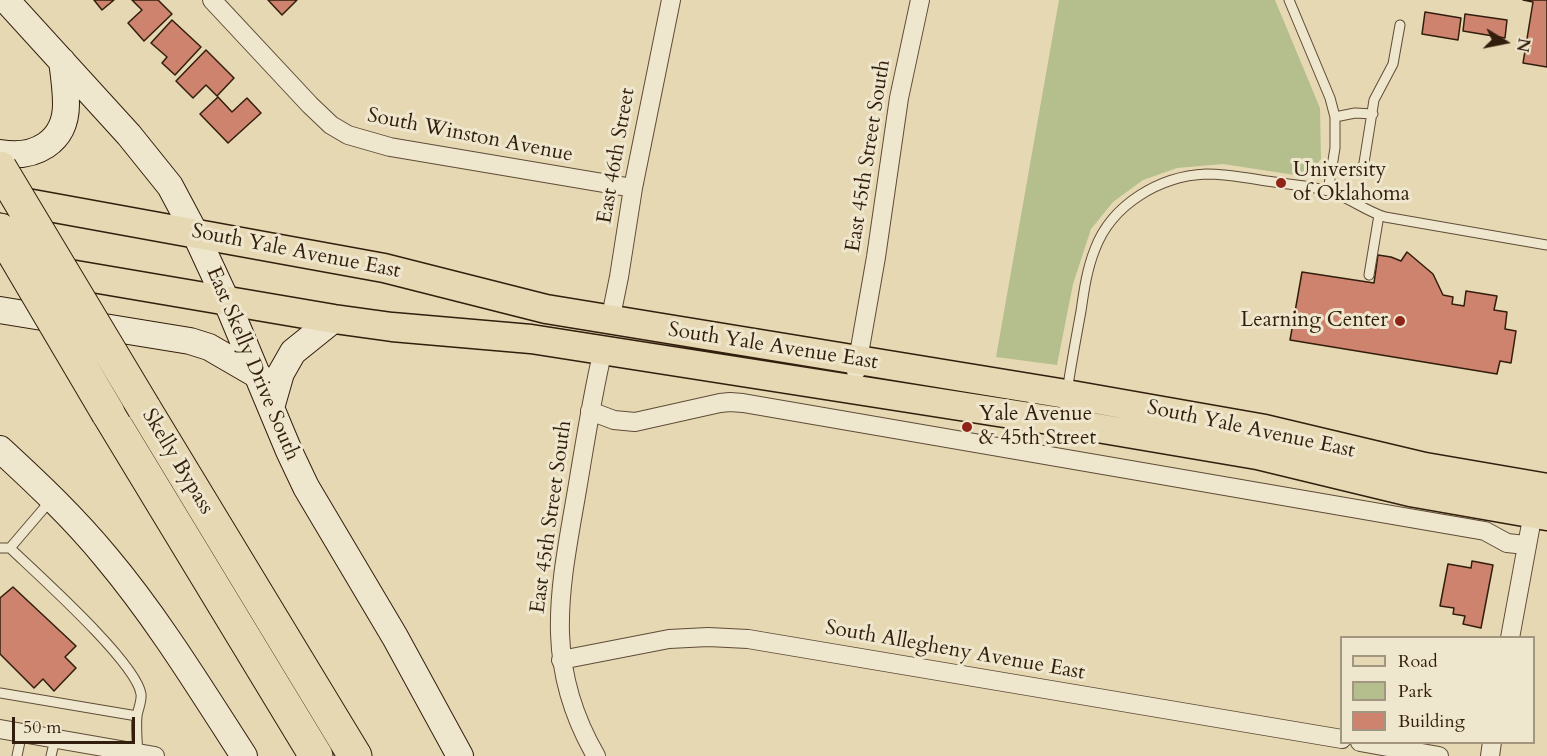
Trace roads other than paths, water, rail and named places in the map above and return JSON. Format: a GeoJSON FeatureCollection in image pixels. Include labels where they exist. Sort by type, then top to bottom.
{"type":"FeatureCollection","features":[{"type":"Feature","properties":{"kind":"highway","name":"Skelly Bypass"},"geometry":{"type":"LineString","coordinates":[[0,168],[355,756]]}},
{"type":"Feature","properties":{"kind":"highway","name":"Skelly Bypass"},"geometry":{"type":"LineString","coordinates":[[0,230],[316,756]]}},
{"type":"Feature","properties":{"kind":"main road","name":"East Skelly Drive South"},"geometry":{"type":"LineString","coordinates":[[6,0],[153,162],[170,186],[226,300],[306,487],[395,637],[460,756]]}},
{"type":"Feature","properties":{"kind":"main road"},"geometry":{"type":"LineString","coordinates":[[0,153],[15,156],[37,151],[47,145],[62,127],[66,104],[62,61]]}},
{"type":"Feature","properties":{"kind":"main road","name":"South Yale Avenue East"},"geometry":{"type":"LineString","coordinates":[[0,198],[384,268],[509,301],[610,321],[1066,394],[1265,429],[1425,467],[1541,501]]}},
{"type":"Feature","properties":{"kind":"main road","name":"South Yale Avenue East"},"geometry":{"type":"LineString","coordinates":[[0,262],[334,319],[392,327],[531,339],[1062,422],[1257,455],[1410,492],[1541,501]]}},
{"type":"Feature","properties":{"kind":"main road"},"geometry":{"type":"LineString","coordinates":[[0,310],[190,341],[208,347],[259,376]]}},
{"type":"Feature","properties":{"kind":"main road"},"geometry":{"type":"LineString","coordinates":[[271,408],[281,373],[293,352],[334,319]]}},
{"type":"Feature","properties":{"kind":"main road"},"geometry":{"type":"LineString","coordinates":[[603,350],[610,321]]}},
{"type":"Feature","properties":{"kind":"main road"},"geometry":{"type":"LineString","coordinates":[[1062,422],[1066,394]]}},
{"type":"Feature","properties":{"kind":"main road"},"geometry":{"type":"LineString","coordinates":[[0,449],[105,555],[134,591],[244,756]]}},
{"type":"Feature","properties":{"kind":"street","name":"South Winston Avenue"},"geometry":{"type":"LineString","coordinates":[[212,0],[310,105],[331,125],[348,135],[390,147],[633,189]]}},
{"type":"Feature","properties":{"kind":"street","name":"East 46th Street"},"geometry":{"type":"LineString","coordinates":[[610,321],[633,189],[671,0]]}},
{"type":"Feature","properties":{"kind":"street","name":"East 45th Street South"},"geometry":{"type":"LineString","coordinates":[[853,390],[876,256],[899,98],[920,0]]}},
{"type":"Feature","properties":{"kind":"street","name":"East 45th Street South"},"geometry":{"type":"LineString","coordinates":[[596,756],[581,729],[561,660],[560,600],[590,411],[603,350]]}},
{"type":"Feature","properties":{"kind":"street"},"geometry":{"type":"LineString","coordinates":[[590,411],[614,420],[635,422],[720,403],[743,403],[1485,531],[1507,543],[1526,545]]}},
{"type":"Feature","properties":{"kind":"street"},"geometry":{"type":"LineString","coordinates":[[1510,636],[1526,545],[1541,501]]}},
{"type":"Feature","properties":{"kind":"street","name":"South Allegheny Avenue East"},"geometry":{"type":"LineString","coordinates":[[561,660],[669,639],[708,637],[748,639],[1340,739]]}},
{"type":"Feature","properties":{"kind":"street"},"geometry":{"type":"LineString","coordinates":[[0,729],[22,732],[53,747],[146,754]]}},
{"type":"Feature","properties":{"kind":"street"},"geometry":{"type":"LineString","coordinates":[[1371,744],[1439,756]]}},
{"type":"Feature","properties":{"kind":"lane"},"geometry":{"type":"LineString","coordinates":[[1289,0],[1330,98],[1335,117],[1335,148],[1328,191]]}},
{"type":"Feature","properties":{"kind":"lane"},"geometry":{"type":"LineString","coordinates":[[1363,169],[1374,100],[1393,64],[1400,25]]}},
{"type":"Feature","properties":{"kind":"lane"},"geometry":{"type":"LineString","coordinates":[[1335,117],[1355,113],[1373,114]]}},
{"type":"Feature","properties":{"kind":"lane"},"geometry":{"type":"LineString","coordinates":[[1066,394],[1087,276],[1095,247],[1106,228],[1139,194],[1180,178],[1206,174],[1235,176],[1328,191],[1350,200],[1370,213],[1547,245]]}},
{"type":"Feature","properties":{"kind":"lane"},"geometry":{"type":"LineString","coordinates":[[1369,275],[1379,215]]}},
{"type":"Feature","properties":{"kind":"lane"},"geometry":{"type":"LineString","coordinates":[[51,499],[5,548],[59,594],[113,651],[137,682],[142,696],[137,716],[146,754]]}},
{"type":"Feature","properties":{"kind":"lane"},"geometry":{"type":"LineString","coordinates":[[0,693],[137,716]]}},
{"type":"Feature","properties":{"kind":"lane"},"geometry":{"type":"LineString","coordinates":[[17,756],[22,732]]}},
{"type":"Feature","properties":{"kind":"place","name":"University of Oklahoma"},"geometry":{"type":"Point","coordinates":[1281,183]}},
{"type":"Feature","properties":{"kind":"place","name":"Learning Center"},"geometry":{"type":"Point","coordinates":[1400,321]}},
{"type":"Feature","properties":{"kind":"place","name":"Yale Avenue & 45th Street"},"geometry":{"type":"Point","coordinates":[967,427]}}]}
